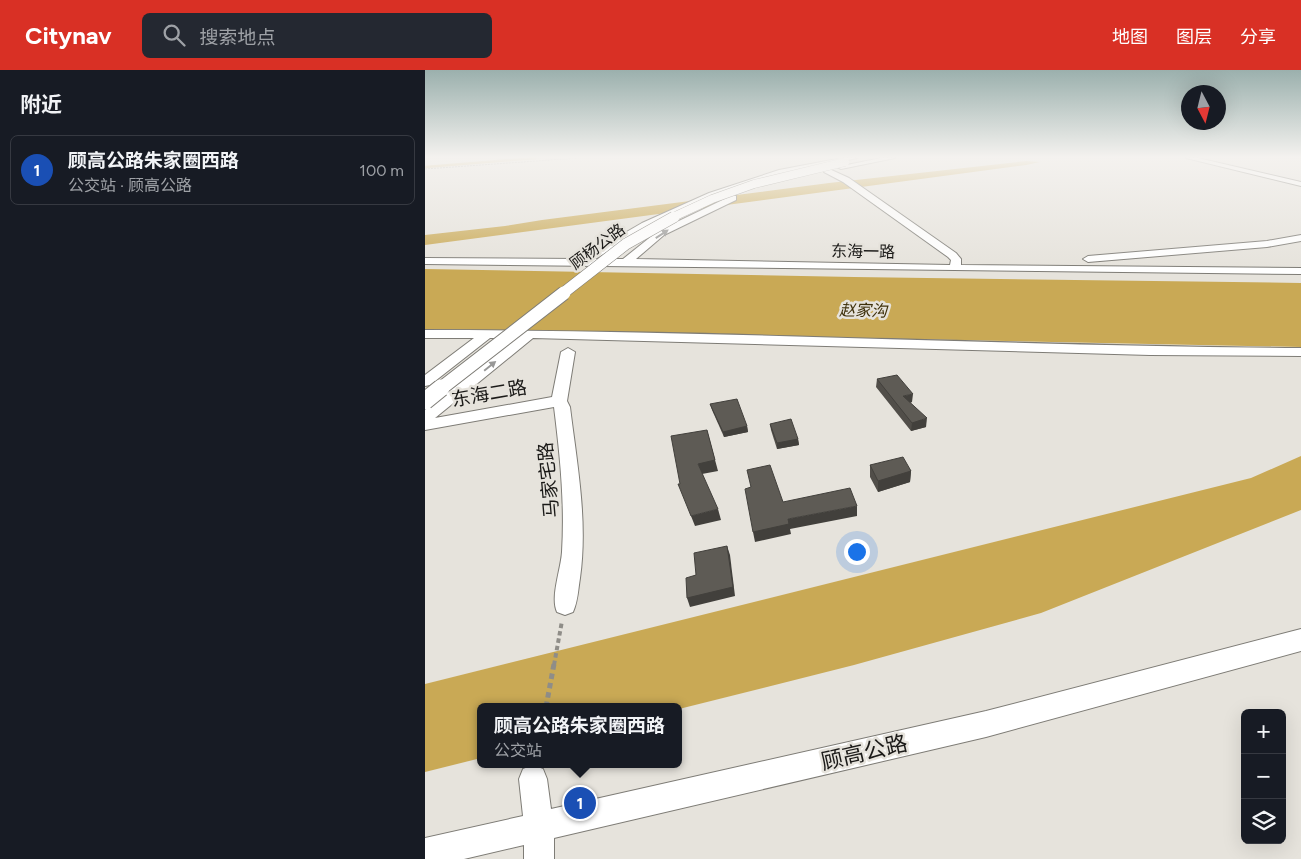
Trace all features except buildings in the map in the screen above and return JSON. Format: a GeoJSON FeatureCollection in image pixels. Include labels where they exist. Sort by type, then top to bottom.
{"type":"FeatureCollection","features":[{"type":"Feature","properties":{"kind":"street"},"geometry":{"type":"LineString","coordinates":[[583,262],[603,248],[660,216],[711,195]]}},
{"type":"Feature","properties":{"kind":"street","name":"顾杨公路"},"geometry":{"type":"LineString","coordinates":[[425,401],[626,244],[663,222],[724,195]]}},
{"type":"Feature","properties":{"kind":"street"},"geometry":{"type":"LineString","coordinates":[[626,262],[661,233],[701,212],[741,195]]}},
{"type":"Feature","properties":{"kind":"street"},"geometry":{"type":"LineString","coordinates":[[868,195],[952,255],[956,259],[956,265]]}},
{"type":"Feature","properties":{"kind":"street"},"geometry":{"type":"LineString","coordinates":[[843,261],[956,265],[1063,262],[1267,244],[1301,238]]}},
{"type":"Feature","properties":{"kind":"street","name":"东海一路"},"geometry":{"type":"LineString","coordinates":[[425,261],[956,265],[1301,271]]}},
{"type":"Feature","properties":{"kind":"street"},"geometry":{"type":"LineString","coordinates":[[425,334],[530,334],[1150,351],[1301,352]]}},
{"type":"Feature","properties":{"kind":"street"},"geometry":{"type":"LineString","coordinates":[[425,418],[530,334]]}},
{"type":"Feature","properties":{"kind":"street"},"geometry":{"type":"LineString","coordinates":[[425,382],[486,335]]}},
{"type":"Feature","properties":{"kind":"street","name":"马家宅路"},"geometry":{"type":"LineString","coordinates":[[565,605],[573,560],[574,512],[562,407],[559,402],[568,352]]}},
{"type":"Feature","properties":{"kind":"street","name":"东海二路"},"geometry":{"type":"LineString","coordinates":[[425,424],[559,402]]}},
{"type":"Feature","properties":{"kind":"street","name":"顾高公路"},"geometry":{"type":"LineString","coordinates":[[425,853],[986,724],[1301,640]]}},
{"type":"Feature","properties":{"kind":"street"},"geometry":{"type":"LineString","coordinates":[[533,779],[539,826],[539,859]]}},
{"type":"Feature","properties":{"kind":"path"},"geometry":{"type":"LineString","coordinates":[[547,703],[565,605]]}},
{"type":"Feature","properties":{"kind":"water"},"geometry":{"type":"Polygon","coordinates":[[[737,195],[802,195],[425,245],[425,235],[737,195]]]}},
{"type":"Feature","properties":{"kind":"water","name":"赵家沟"},"geometry":{"type":"Polygon","coordinates":[[[425,269],[1301,283],[1301,347],[425,329],[425,269]]]}},
{"type":"Feature","properties":{"kind":"water"},"geometry":{"type":"Polygon","coordinates":[[[1301,456],[1301,510],[1041,613],[854,665],[682,708],[682,703],[477,703],[477,759],[425,772],[425,684],[1251,478],[1301,456]]]}},
{"type":"Feature","properties":{"kind":"place","name":"顾高公路朱家圈西路"},"geometry":{"type":"Point","coordinates":[580,803]}}]}
